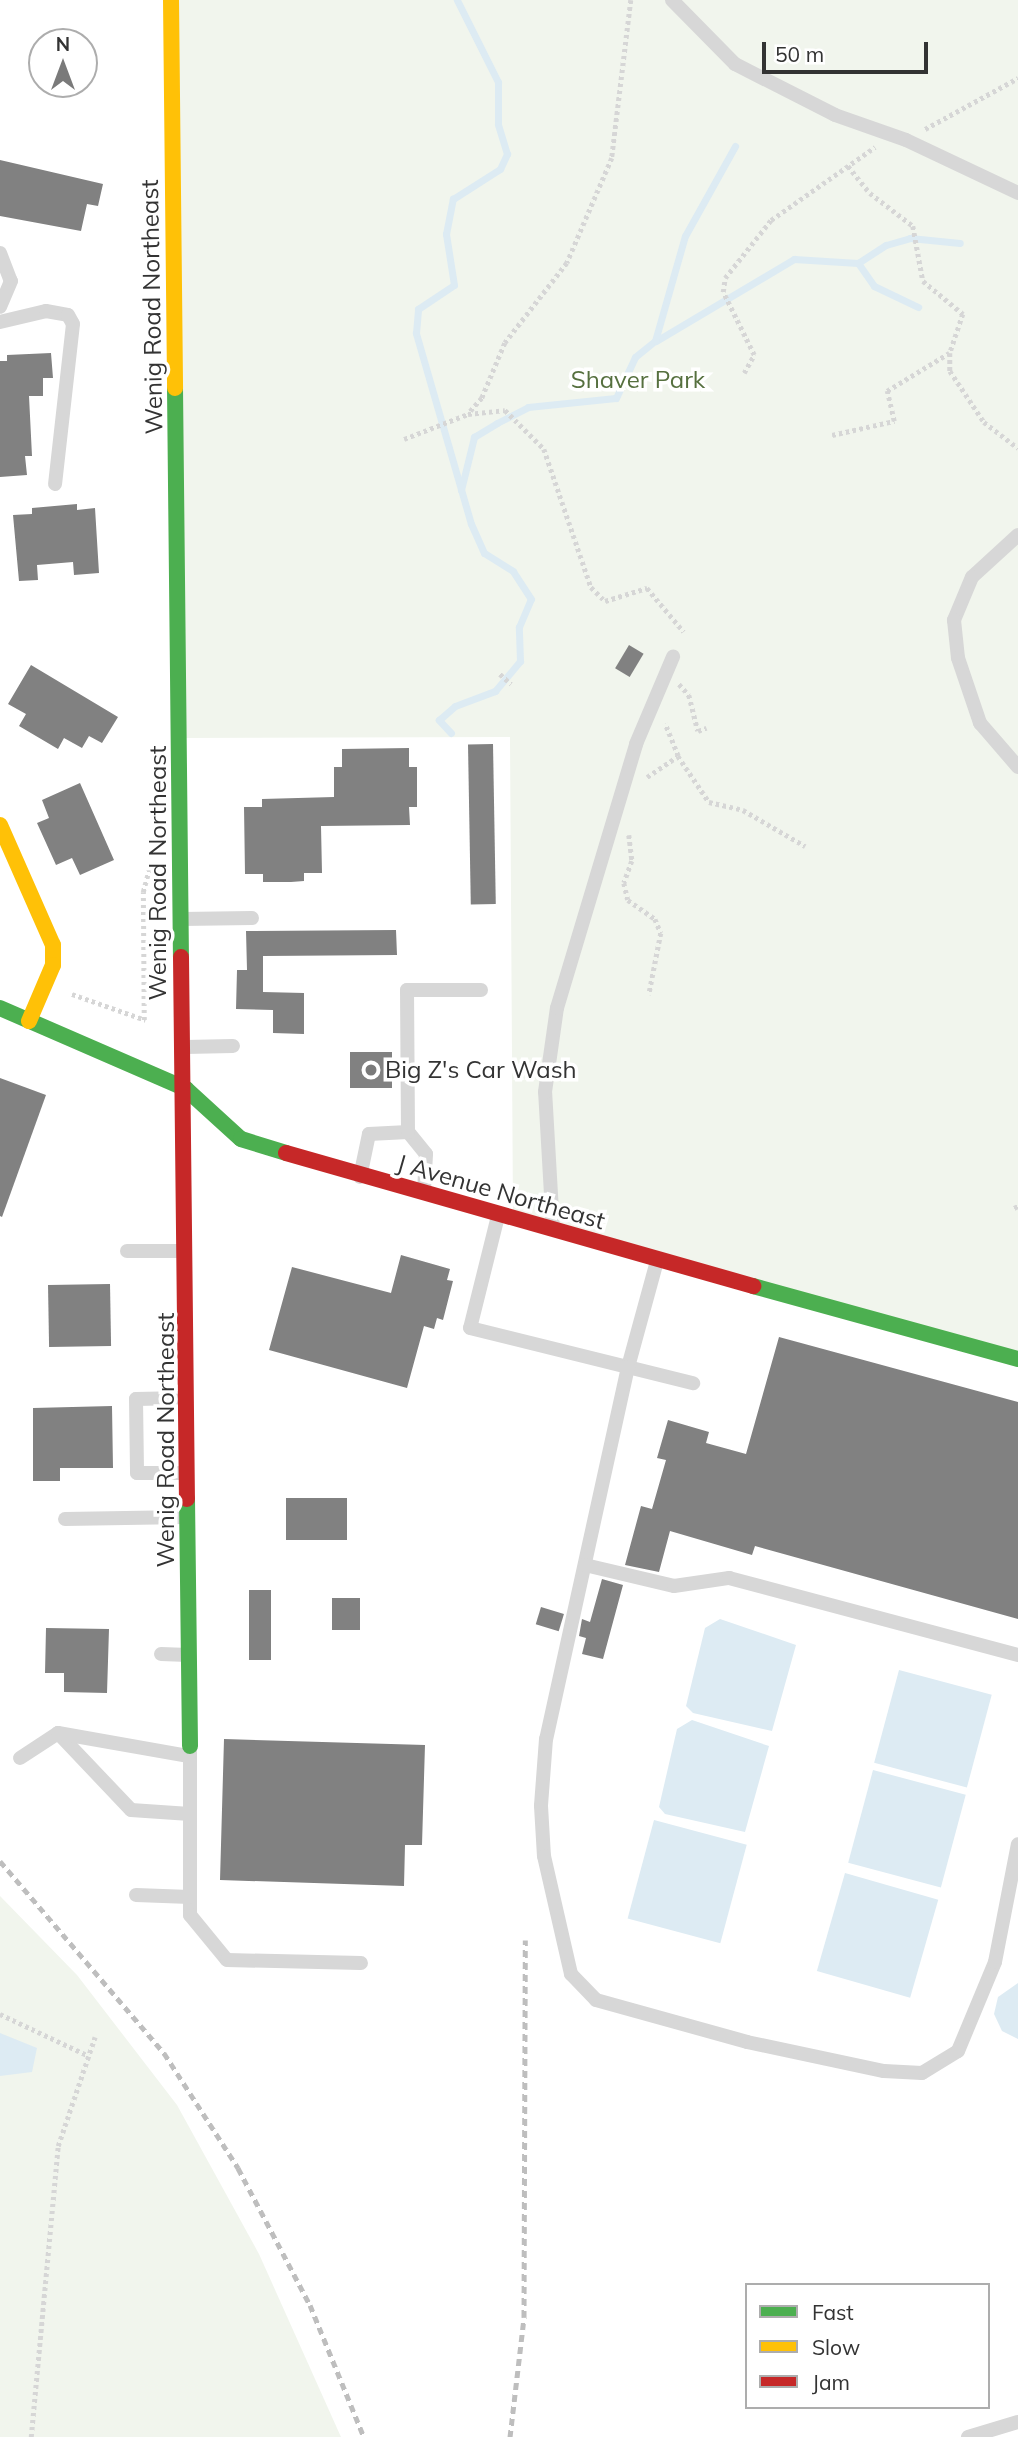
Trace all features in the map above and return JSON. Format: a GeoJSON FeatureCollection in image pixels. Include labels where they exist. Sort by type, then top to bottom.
{"type":"FeatureCollection","features":[{"type":"Feature","properties":{"kind":"street","name":"Wenig Road Northeast"},"geometry":{"type":"LineString","coordinates":[[171,0],[180,919],[186,1089],[190,1751]]}},
{"type":"Feature","properties":{"kind":"street"},"geometry":{"type":"LineString","coordinates":[[0,825],[48,928],[52,965],[29,1021]]}},
{"type":"Feature","properties":{"kind":"street","name":"J Avenue Northeast"},"geometry":{"type":"LineString","coordinates":[[0,1008],[186,1089],[240,1139],[360,1177],[1018,1359]]}},
{"type":"Feature","properties":{"kind":"lane"},"geometry":{"type":"LineString","coordinates":[[672,0],[735,64],[890,137],[906,140],[1018,193]]}},
{"type":"Feature","properties":{"kind":"lane"},"geometry":{"type":"LineString","coordinates":[[0,253],[11,281],[0,307]]}},
{"type":"Feature","properties":{"kind":"lane"},"geometry":{"type":"LineString","coordinates":[[0,322],[46,311],[68,315],[73,324],[55,484]]}},
{"type":"Feature","properties":{"kind":"lane"},"geometry":{"type":"LineString","coordinates":[[1018,535],[972,577],[954,620],[958,658],[980,723],[1018,767]]}},
{"type":"Feature","properties":{"kind":"lane"},"geometry":{"type":"LineString","coordinates":[[554,1230],[545,1092],[557,1008],[636,744],[673,657]]}},
{"type":"Feature","properties":{"kind":"lane"},"geometry":{"type":"LineString","coordinates":[[180,919],[252,918]]}},
{"type":"Feature","properties":{"kind":"lane"},"geometry":{"type":"LineString","coordinates":[[424,1194],[426,1154],[408,1132],[407,990],[481,990]]}},
{"type":"Feature","properties":{"kind":"lane"},"geometry":{"type":"LineString","coordinates":[[183,1047],[233,1046]]}},
{"type":"Feature","properties":{"kind":"lane"},"geometry":{"type":"LineString","coordinates":[[360,1177],[369,1135],[408,1132]]}},
{"type":"Feature","properties":{"kind":"lane"},"geometry":{"type":"LineString","coordinates":[[498,1215],[470,1328],[693,1384]]}},
{"type":"Feature","properties":{"kind":"lane"},"geometry":{"type":"LineString","coordinates":[[127,1251],[187,1251]]}},
{"type":"Feature","properties":{"kind":"lane"},"geometry":{"type":"LineString","coordinates":[[658,1259],[628,1367],[546,1739],[541,1806],[544,1856],[571,1973],[596,2000],[747,2042],[884,2071],[922,2073],[958,2052],[995,1962],[1018,1844]]}},
{"type":"Feature","properties":{"kind":"lane"},"geometry":{"type":"LineString","coordinates":[[188,1398],[136,1399],[137,1473],[189,1472]]}},
{"type":"Feature","properties":{"kind":"lane"},"geometry":{"type":"LineString","coordinates":[[65,1519],[190,1517]]}},
{"type":"Feature","properties":{"kind":"lane"},"geometry":{"type":"LineString","coordinates":[[584,1565],[674,1586],[729,1578],[1018,1656]]}},
{"type":"Feature","properties":{"kind":"lane"},"geometry":{"type":"LineString","coordinates":[[160,1654],[190,1655]]}},
{"type":"Feature","properties":{"kind":"lane"},"geometry":{"type":"LineString","coordinates":[[58,1733],[131,1810],[190,1814]]}},
{"type":"Feature","properties":{"kind":"lane"},"geometry":{"type":"LineString","coordinates":[[20,1758],[58,1733],[190,1751],[190,1914],[227,1960],[362,1963]]}},
{"type":"Feature","properties":{"kind":"lane"},"geometry":{"type":"LineString","coordinates":[[136,1895],[190,1898]]}},
{"type":"Feature","properties":{"kind":"lane"},"geometry":{"type":"LineString","coordinates":[[968,2437],[1018,2422]]}},
{"type":"Feature","properties":{"kind":"path"},"geometry":{"type":"LineString","coordinates":[[404,439],[454,424],[468,414],[482,398],[505,343],[567,263],[612,158],[631,0]]}},
{"type":"Feature","properties":{"kind":"path"},"geometry":{"type":"LineString","coordinates":[[906,140],[1018,78]]}},
{"type":"Feature","properties":{"kind":"path"},"geometry":{"type":"LineString","coordinates":[[744,373],[754,355],[737,328],[723,292],[725,278],[771,220],[890,137]]}},
{"type":"Feature","properties":{"kind":"path"},"geometry":{"type":"LineString","coordinates":[[848,166],[870,193],[913,226],[921,252],[923,281],[963,314],[950,353],[950,371],[984,422],[1018,448]]}},
{"type":"Feature","properties":{"kind":"path"},"geometry":{"type":"LineString","coordinates":[[832,435],[894,421],[887,391],[950,353]]}},
{"type":"Feature","properties":{"kind":"path"},"geometry":{"type":"LineString","coordinates":[[468,414],[505,410],[544,449],[591,587],[605,601],[647,588],[684,632]]}},
{"type":"Feature","properties":{"kind":"path"},"geometry":{"type":"LineString","coordinates":[[500,674],[511,684]]}},
{"type":"Feature","properties":{"kind":"path"},"geometry":{"type":"LineString","coordinates":[[664,679],[680,684],[689,695],[698,731],[706,729]]}},
{"type":"Feature","properties":{"kind":"path"},"geometry":{"type":"LineString","coordinates":[[674,695],[680,684]]}},
{"type":"Feature","properties":{"kind":"path"},"geometry":{"type":"LineString","coordinates":[[663,718],[678,756],[709,802],[743,810],[805,846]]}},
{"type":"Feature","properties":{"kind":"path"},"geometry":{"type":"LineString","coordinates":[[644,784],[648,773],[678,756]]}},
{"type":"Feature","properties":{"kind":"path"},"geometry":{"type":"LineString","coordinates":[[628,830],[632,861],[624,883],[628,900],[655,919],[661,933],[649,995]]}},
{"type":"Feature","properties":{"kind":"path"},"geometry":{"type":"LineString","coordinates":[[45,984],[154,1023]]}},
{"type":"Feature","properties":{"kind":"path"},"geometry":{"type":"LineString","coordinates":[[0,2014],[89,2056]]}},
{"type":"Feature","properties":{"kind":"path"},"geometry":{"type":"LineString","coordinates":[[31,2437],[58,2146],[95,2037]]}},
{"type":"Feature","properties":{"kind":"green space","name":"Shaver Park"},"geometry":{"type":"Polygon","coordinates":[[[171,0],[1018,0],[1018,1359],[513,1219],[510,737],[180,738],[171,0]]]}},
{"type":"Feature","properties":{"kind":"green space"},"geometry":{"type":"Polygon","coordinates":[[[0,1896],[77,1975],[177,2105],[259,2254],[341,2437],[0,2437],[0,1896]]]}},
{"type":"Feature","properties":{"kind":"shaded area"},"geometry":{"type":"Polygon","coordinates":[[[720,1619],[796,1645],[772,1731],[693,1713],[686,1706],[705,1628],[720,1619]]]}},
{"type":"Feature","properties":{"kind":"shaded area"},"geometry":{"type":"Polygon","coordinates":[[[899,1670],[992,1695],[967,1788],[874,1763],[899,1670]]]}},
{"type":"Feature","properties":{"kind":"shaded area"},"geometry":{"type":"Polygon","coordinates":[[[692,1720],[769,1746],[745,1832],[665,1814],[659,1807],[677,1729],[692,1720]]]}},
{"type":"Feature","properties":{"kind":"shaded area"},"geometry":{"type":"Polygon","coordinates":[[[873,1770],[966,1795],[941,1888],[848,1863],[873,1770]]]}},
{"type":"Feature","properties":{"kind":"shaded area"},"geometry":{"type":"Polygon","coordinates":[[[654,1820],[747,1845],[720,1943],[628,1919],[654,1820]]]}},
{"type":"Feature","properties":{"kind":"shaded area"},"geometry":{"type":"Polygon","coordinates":[[[845,1873],[938,1900],[910,1998],[817,1971],[845,1873]]]}},
{"type":"Feature","properties":{"kind":"shaded area"},"geometry":{"type":"Polygon","coordinates":[[[1018,1983],[1018,2039],[1002,2031],[994,2014],[998,1997],[1018,1983]]]}},
{"type":"Feature","properties":{"kind":"shaded area"},"geometry":{"type":"Polygon","coordinates":[[[0,2033],[37,2048],[32,2072],[0,2076],[0,2033]]]}},
{"type":"Feature","properties":{"kind":"building"},"geometry":{"type":"Polygon","coordinates":[[[0,160],[103,184],[98,206],[87,204],[81,231],[0,216],[0,160]]]}},
{"type":"Feature","properties":{"kind":"building"},"geometry":{"type":"Polygon","coordinates":[[[51,353],[53,378],[43,378],[43,396],[29,396],[32,456],[25,456],[27,475],[0,477],[0,361],[7,361],[7,355],[51,353]]]}},
{"type":"Feature","properties":{"kind":"building"},"geometry":{"type":"Polygon","coordinates":[[[77,504],[77,510],[95,508],[99,573],[74,575],[73,562],[37,565],[38,580],[19,581],[13,515],[32,514],[32,508],[77,504]]]}},
{"type":"Feature","properties":{"kind":"building"},"geometry":{"type":"Polygon","coordinates":[[[629,645],[644,654],[630,677],[615,668],[629,645]]]}},
{"type":"Feature","properties":{"kind":"building"},"geometry":{"type":"Polygon","coordinates":[[[31,665],[118,717],[102,743],[89,736],[82,748],[64,738],[58,749],[19,726],[26,714],[8,704],[31,665]]]}},
{"type":"Feature","properties":{"kind":"building"},"geometry":{"type":"Polygon","coordinates":[[[468,744],[493,744],[496,904],[471,904],[468,744]]]}},
{"type":"Feature","properties":{"kind":"building"},"geometry":{"type":"Polygon","coordinates":[[[409,748],[409,767],[417,767],[417,807],[409,807],[410,825],[321,826],[322,873],[304,873],[304,881],[291,882],[263,882],[263,874],[245,874],[244,807],[262,807],[262,799],[334,797],[334,767],[342,767],[342,749],[409,748]]]}},
{"type":"Feature","properties":{"kind":"building"},"geometry":{"type":"Polygon","coordinates":[[[80,783],[114,860],[80,875],[72,858],[56,865],[37,823],[49,818],[42,800],[80,783]]]}},
{"type":"Feature","properties":{"kind":"building"},"geometry":{"type":"Polygon","coordinates":[[[396,930],[397,955],[263,956],[263,992],[304,993],[304,1034],[273,1033],[273,1010],[236,1009],[237,970],[247,970],[246,931],[396,930]]]}},
{"type":"Feature","properties":{"kind":"building","name":"Big Z's Car Wash"},"geometry":{"type":"Polygon","coordinates":[[[350,1052],[392,1052],[392,1088],[350,1088],[350,1052]]]}},
{"type":"Feature","properties":{"kind":"building"},"geometry":{"type":"Polygon","coordinates":[[[0,1078],[46,1095],[2,1217],[0,1216],[0,1078]]]}},
{"type":"Feature","properties":{"kind":"building"},"geometry":{"type":"Polygon","coordinates":[[[401,1255],[450,1269],[447,1280],[453,1281],[443,1320],[437,1318],[434,1329],[424,1326],[407,1388],[269,1350],[292,1267],[391,1293],[401,1255]]]}},
{"type":"Feature","properties":{"kind":"building"},"geometry":{"type":"Polygon","coordinates":[[[110,1284],[111,1346],[49,1347],[48,1285],[110,1284]]]}},
{"type":"Feature","properties":{"kind":"building"},"geometry":{"type":"Polygon","coordinates":[[[779,1337],[1018,1402],[1018,1619],[755,1546],[752,1555],[670,1531],[659,1572],[625,1565],[641,1506],[652,1509],[666,1460],[657,1458],[668,1420],[709,1432],[706,1443],[746,1454],[779,1337]]]}},
{"type":"Feature","properties":{"kind":"building"},"geometry":{"type":"Polygon","coordinates":[[[112,1406],[113,1468],[60,1468],[60,1481],[33,1481],[33,1408],[112,1406]]]}},
{"type":"Feature","properties":{"kind":"building"},"geometry":{"type":"Polygon","coordinates":[[[286,1498],[347,1498],[347,1540],[286,1540],[286,1498]]]}},
{"type":"Feature","properties":{"kind":"building"},"geometry":{"type":"Polygon","coordinates":[[[602,1579],[623,1585],[603,1659],[582,1654],[586,1638],[579,1636],[582,1619],[590,1622],[602,1579]]]}},
{"type":"Feature","properties":{"kind":"building"},"geometry":{"type":"Polygon","coordinates":[[[249,1590],[271,1590],[271,1660],[249,1660],[249,1590]]]}},
{"type":"Feature","properties":{"kind":"building"},"geometry":{"type":"Polygon","coordinates":[[[332,1598],[360,1598],[360,1630],[332,1630],[332,1598]]]}},
{"type":"Feature","properties":{"kind":"building"},"geometry":{"type":"Polygon","coordinates":[[[541,1607],[564,1614],[559,1631],[536,1624],[541,1607]]]}},
{"type":"Feature","properties":{"kind":"building"},"geometry":{"type":"Polygon","coordinates":[[[46,1628],[109,1629],[107,1693],[64,1692],[64,1673],[45,1673],[46,1628]]]}},
{"type":"Feature","properties":{"kind":"building"},"geometry":{"type":"Polygon","coordinates":[[[224,1739],[425,1745],[422,1845],[405,1845],[404,1886],[220,1880],[224,1739]]]}},
{"type":"Feature","properties":{"kind":"waterway"},"geometry":{"type":"LineString","coordinates":[[451,733],[439,720],[455,706],[495,691],[520,661],[519,627],[531,599],[513,571],[484,553],[471,524],[416,333],[418,309],[454,285],[446,234],[453,199],[500,169],[507,154],[498,124],[498,82],[457,0]]}},
{"type":"Feature","properties":{"kind":"waterway"},"geometry":{"type":"LineString","coordinates":[[461,490],[474,437],[497,423],[528,407],[616,398],[635,357],[655,341],[685,236],[735,146]]}},
{"type":"Feature","properties":{"kind":"waterway"},"geometry":{"type":"LineString","coordinates":[[656,341],[794,259],[858,263],[886,245],[910,238],[960,243]]}},
{"type":"Feature","properties":{"kind":"waterway"},"geometry":{"type":"LineString","coordinates":[[858,263],[874,286],[918,307]]}},
{"type":"Feature","properties":{"kind":"railway"},"geometry":{"type":"LineString","coordinates":[[0,1861],[164,2053],[238,2168],[310,2305],[364,2437]]}},
{"type":"Feature","properties":{"kind":"railway"},"geometry":{"type":"LineString","coordinates":[[510,2437],[524,2317],[525,1940]]}},
{"type":"Feature","properties":{"kind":"traffic: fast"},"geometry":{"type":"LineString","coordinates":[[175,388],[181,957]]}},
{"type":"Feature","properties":{"kind":"traffic: fast"},"geometry":{"type":"LineString","coordinates":[[0,1008],[186,1089],[241,1139],[286,1153]]}},
{"type":"Feature","properties":{"kind":"traffic: fast"},"geometry":{"type":"LineString","coordinates":[[753,1286],[1018,1359]]}},
{"type":"Feature","properties":{"kind":"traffic: fast"},"geometry":{"type":"LineString","coordinates":[[187,1499],[190,1746]]}},
{"type":"Feature","properties":{"kind":"traffic: slow"},"geometry":{"type":"LineString","coordinates":[[171,0],[175,388]]}},
{"type":"Feature","properties":{"kind":"traffic: slow"},"geometry":{"type":"LineString","coordinates":[[0,825],[53,945],[53,965],[29,1021]]}},
{"type":"Feature","properties":{"kind":"traffic: jam"},"geometry":{"type":"LineString","coordinates":[[181,957],[187,1499]]}},
{"type":"Feature","properties":{"kind":"traffic: jam"},"geometry":{"type":"LineString","coordinates":[[286,1153],[753,1286]]}},
{"type":"Feature","properties":{"kind":"place","name":"Big Z's Car Wash"},"geometry":{"type":"Point","coordinates":[371,1070]}}]}
